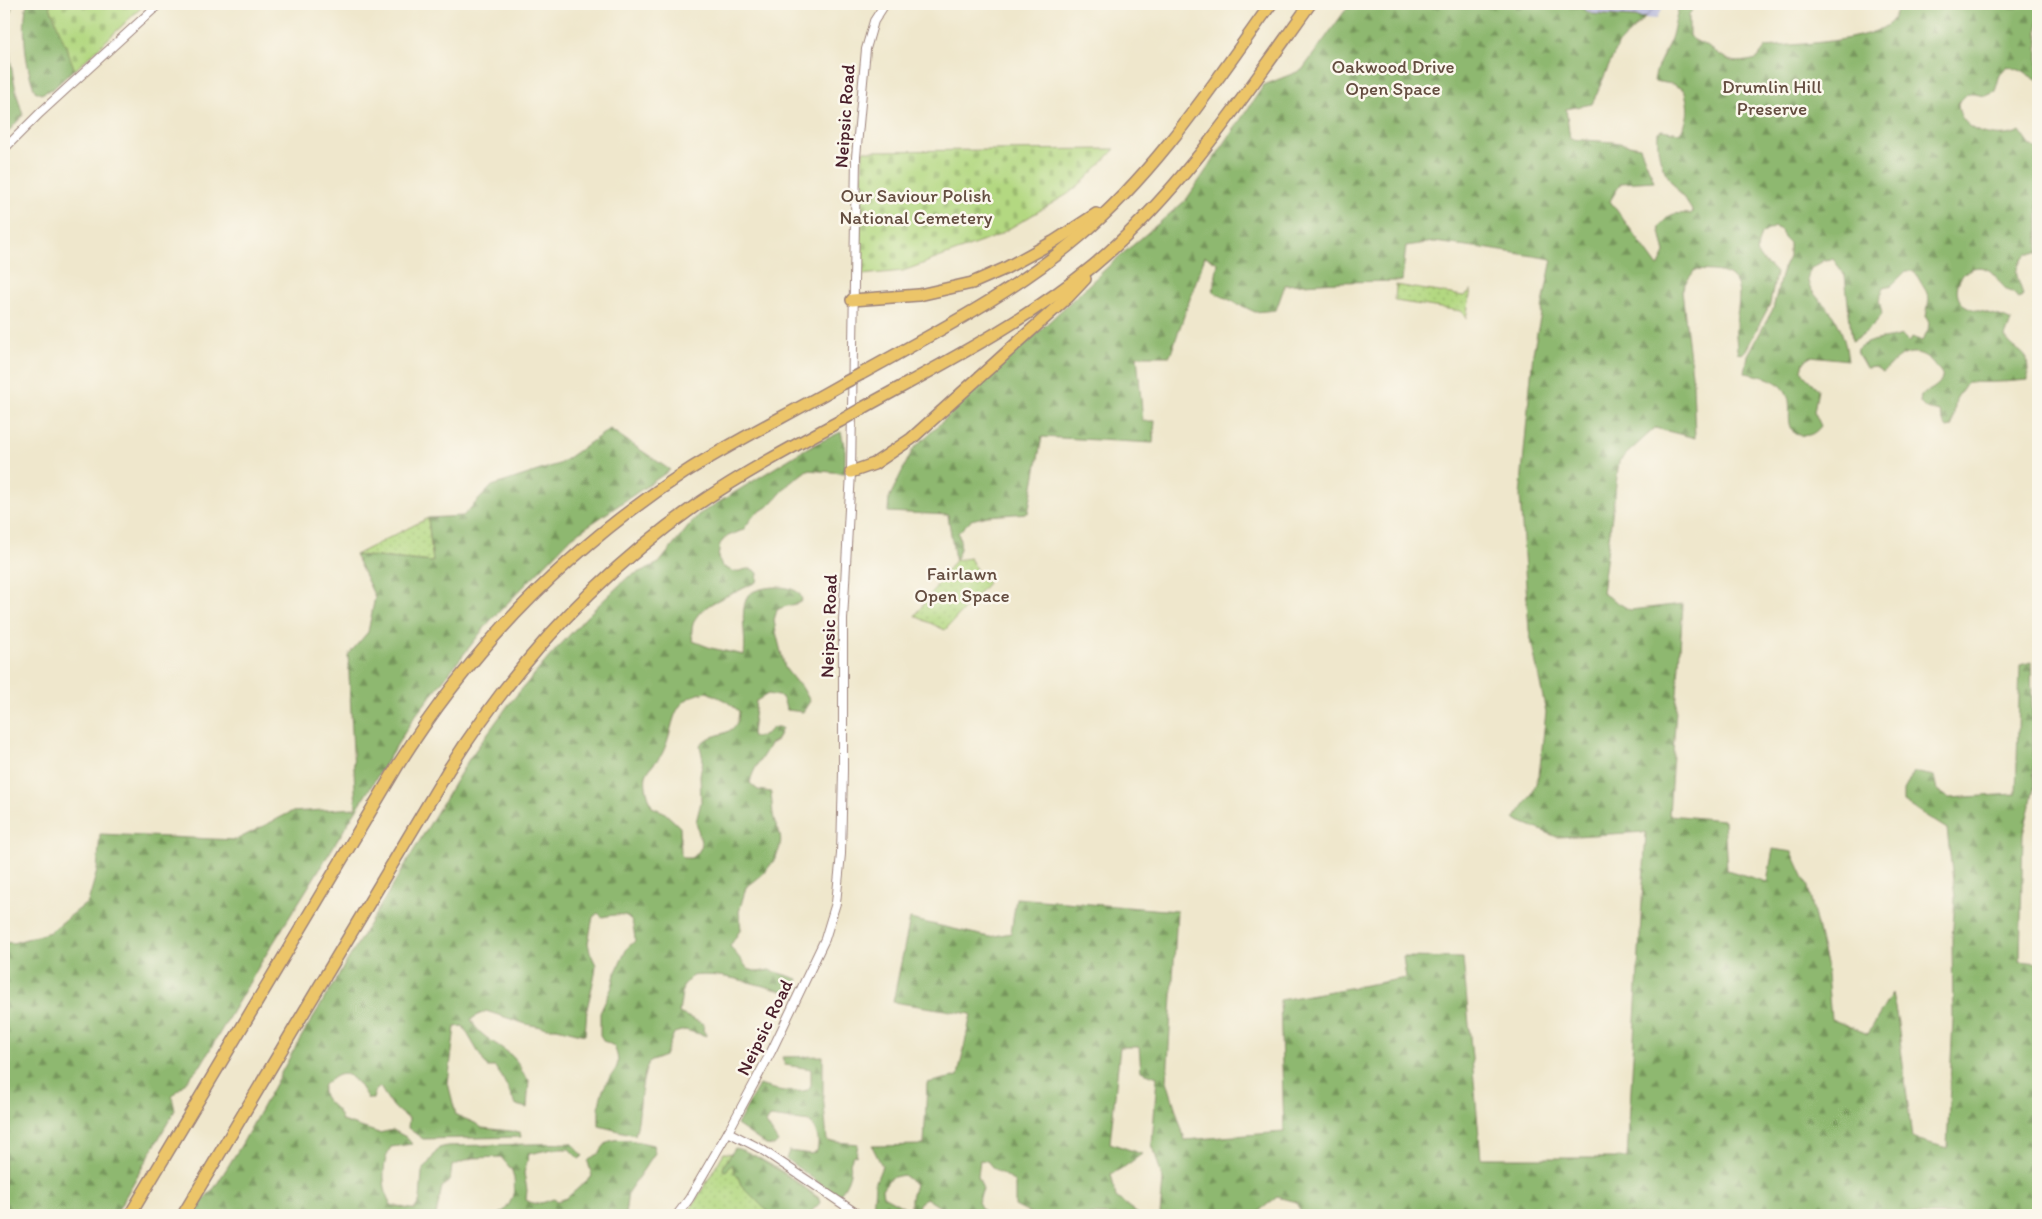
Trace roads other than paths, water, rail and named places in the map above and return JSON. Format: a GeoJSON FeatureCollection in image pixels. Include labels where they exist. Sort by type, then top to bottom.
{"type":"FeatureCollection","features":[{"type":"Feature","properties":{"kind":"highway"},"geometry":{"type":"LineString","coordinates":[[130,1215],[392,774],[432,712],[477,654],[551,576],[631,510],[695,466],[968,314],[1022,280],[1075,240],[1120,199],[1172,140],[1271,4]]}},
{"type":"Feature","properties":{"kind":"highway"},"geometry":{"type":"LineString","coordinates":[[850,472],[874,464],[916,435],[1068,297],[1110,251],[1155,207],[1198,157],[1310,4]]}},
{"type":"Feature","properties":{"kind":"highway"},"geometry":{"type":"LineString","coordinates":[[852,300],[925,294],[972,283],[1004,268],[1060,237],[1109,203],[1120,199]]}},
{"type":"Feature","properties":{"kind":"highway"},"geometry":{"type":"LineString","coordinates":[[182,1215],[445,775],[479,722],[520,668],[553,630],[592,591],[667,526],[739,478],[1022,318],[1072,282],[1110,251]]}},
{"type":"Feature","properties":{"kind":"street"},"geometry":{"type":"LineString","coordinates":[[4,149],[40,113],[160,4]]}},
{"type":"Feature","properties":{"kind":"street","name":"Neipsic Road"},"geometry":{"type":"LineString","coordinates":[[677,1215],[689,1199],[728,1132],[771,1052],[819,951],[832,919],[836,903],[841,854],[843,620],[850,472],[854,194],[864,56],[874,21],[885,4]]}},
{"type":"Feature","properties":{"kind":"street"},"geometry":{"type":"LineString","coordinates":[[728,1132],[761,1149],[859,1215]]}},
{"type":"Feature","properties":{"kind":"park label","name":"Oakwood Drive Open Space"},"geometry":{"type":"Point","coordinates":[1393,77]}},
{"type":"Feature","properties":{"kind":"park label","name":"Drumlin Hill Preserve"},"geometry":{"type":"Point","coordinates":[1772,97]}},
{"type":"Feature","properties":{"kind":"park label","name":"Our Saviour Polish National Cemetery"},"geometry":{"type":"Point","coordinates":[916,206]}},
{"type":"Feature","properties":{"kind":"park label","name":"Fairlawn Open Space"},"geometry":{"type":"Point","coordinates":[962,584]}}]}
